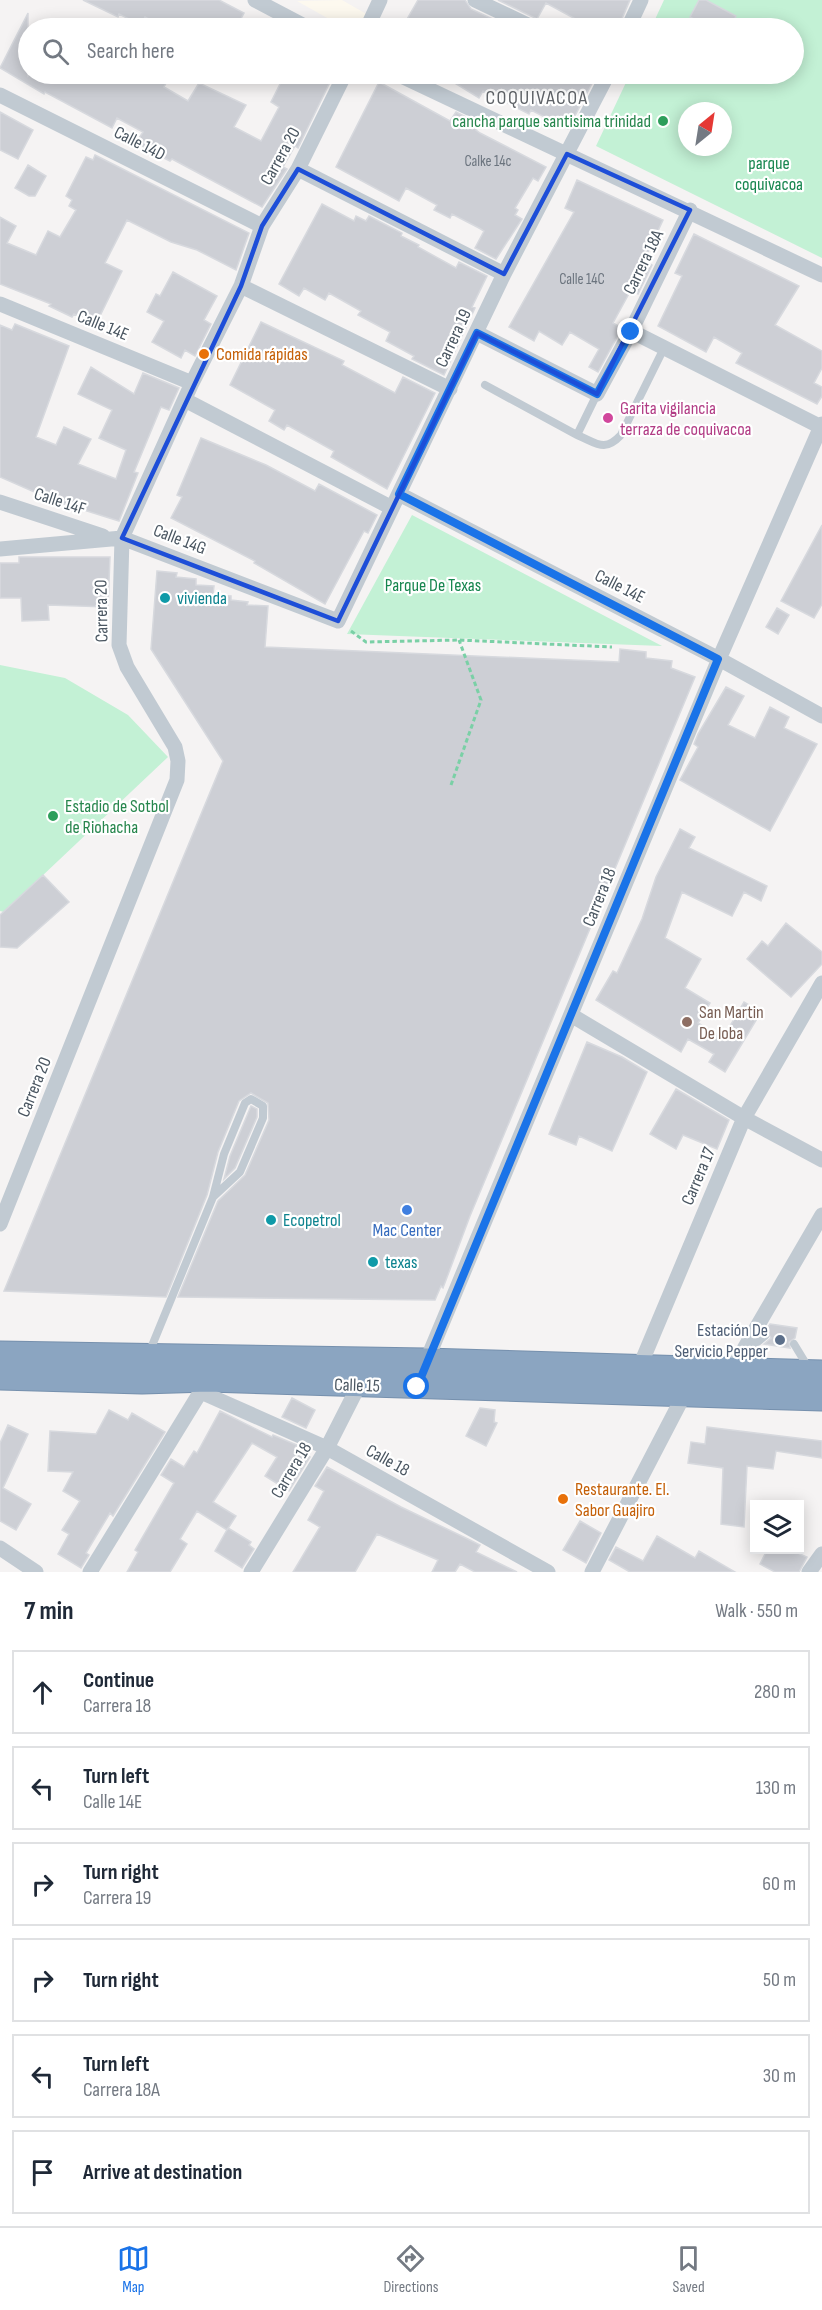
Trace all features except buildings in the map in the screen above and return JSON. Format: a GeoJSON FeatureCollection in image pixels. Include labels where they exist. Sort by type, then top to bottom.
{"type":"FeatureCollection","features":[{"type":"Feature","properties":{"kind":"highway","name":"Calle 15"},"geometry":{"type":"LineString","coordinates":[[0,1355],[148,1358],[422,1374],[630,1393],[685,1394],[819,1378]]}},
{"type":"Feature","properties":{"kind":"highway","name":"Calle 15"},"geometry":{"type":"LineString","coordinates":[[0,1376],[142,1380],[206,1385],[359,1385],[422,1374],[639,1368],[819,1378]]}},
{"type":"Feature","properties":{"kind":"street"},"geometry":{"type":"LineString","coordinates":[[255,0],[289,18]]}},
{"type":"Feature","properties":{"kind":"street"},"geometry":{"type":"LineString","coordinates":[[371,18],[380,0]]}},
{"type":"Feature","properties":{"kind":"street"},"geometry":{"type":"LineString","coordinates":[[475,0],[513,18]]}},
{"type":"Feature","properties":{"kind":"street"},"geometry":{"type":"LineString","coordinates":[[633,18],[641,0]]}},
{"type":"Feature","properties":{"kind":"street","name":"Carrera 20"},"geometry":{"type":"LineString","coordinates":[[0,1224],[177,780],[178,761],[175,747],[127,667],[119,645],[115,538],[241,286],[262,226],[298,169],[340,84]]}},
{"type":"Feature","properties":{"kind":"street"},"geometry":{"type":"LineString","coordinates":[[418,84],[690,210],[822,275]]}},
{"type":"Feature","properties":{"kind":"street","name":"Carrera 19"},"geometry":{"type":"LineString","coordinates":[[338,621],[504,274],[603,84]]}},
{"type":"Feature","properties":{"kind":"street","name":"Calle 14D"},"geometry":{"type":"LineString","coordinates":[[0,94],[262,226]]}},
{"type":"Feature","properties":{"kind":"street"},"geometry":{"type":"LineString","coordinates":[[298,169],[504,274]]}},
{"type":"Feature","properties":{"kind":"street","name":"Carrera 18A"},"geometry":{"type":"LineString","coordinates":[[597,394],[631,332],[690,210]]}},
{"type":"Feature","properties":{"kind":"street"},"geometry":{"type":"LineString","coordinates":[[241,286],[450,389]]}},
{"type":"Feature","properties":{"kind":"street","name":"Calle 14E"},"geometry":{"type":"LineString","coordinates":[[0,304],[192,383]]}},
{"type":"Feature","properties":{"kind":"street"},"geometry":{"type":"LineString","coordinates":[[631,332],[821,426]]}},
{"type":"Feature","properties":{"kind":"street"},"geometry":{"type":"LineString","coordinates":[[477,333],[597,394]]}},
{"type":"Feature","properties":{"kind":"street"},"geometry":{"type":"LineString","coordinates":[[185,400],[392,508]]}},
{"type":"Feature","properties":{"kind":"street","name":"Carrera 18"},"geometry":{"type":"LineString","coordinates":[[422,1374],[718,659],[821,426]]}},
{"type":"Feature","properties":{"kind":"street","name":"Calle 14E"},"geometry":{"type":"LineString","coordinates":[[399,494],[718,659],[822,716]]}},
{"type":"Feature","properties":{"kind":"street","name":"Calle 14F"},"geometry":{"type":"LineString","coordinates":[[0,502],[115,538]]}},
{"type":"Feature","properties":{"kind":"street","name":"Calle 14G"},"geometry":{"type":"LineString","coordinates":[[0,549],[115,538],[338,621]]}},
{"type":"Feature","properties":{"kind":"street","name":"Carrera 17"},"geometry":{"type":"LineString","coordinates":[[630,1393],[744,1118],[822,983]]}},
{"type":"Feature","properties":{"kind":"street"},"geometry":{"type":"LineString","coordinates":[[571,1016],[744,1118],[822,1160]]}},
{"type":"Feature","properties":{"kind":"street"},"geometry":{"type":"LineString","coordinates":[[733,1373],[760,1333],[822,1215]]}},
{"type":"Feature","properties":{"kind":"street"},"geometry":{"type":"LineString","coordinates":[[90,1572],[206,1385]]}},
{"type":"Feature","properties":{"kind":"street","name":"Calle 18"},"geometry":{"type":"LineString","coordinates":[[206,1385],[327,1448],[548,1572]]}},
{"type":"Feature","properties":{"kind":"street","name":"Carrera 18"},"geometry":{"type":"LineString","coordinates":[[251,1572],[327,1448],[359,1385]]}},
{"type":"Feature","properties":{"kind":"street"},"geometry":{"type":"LineString","coordinates":[[592,1572],[685,1394]]}},
{"type":"Feature","properties":{"kind":"street"},"geometry":{"type":"LineString","coordinates":[[0,1548],[36,1572]]}},
{"type":"Feature","properties":{"kind":"street"},"geometry":{"type":"LineString","coordinates":[[809,1572],[822,1554]]}},
{"type":"Feature","properties":{"kind":"lane"},"geometry":{"type":"LineString","coordinates":[[485,385],[578,435],[604,446],[612,445],[621,435],[664,348]]}},
{"type":"Feature","properties":{"kind":"lane"},"geometry":{"type":"LineString","coordinates":[[578,435],[597,394]]}},
{"type":"Feature","properties":{"kind":"lane"},"geometry":{"type":"LineString","coordinates":[[148,1358],[213,1197],[224,1154],[245,1103],[250,1098],[258,1101],[262,1106],[263,1118],[240,1172],[213,1197]]}},
{"type":"Feature","properties":{"kind":"lane"},"geometry":{"type":"LineString","coordinates":[[794,1344],[819,1378]]}},
{"type":"Feature","properties":{"kind":"path"},"geometry":{"type":"LineString","coordinates":[[338,621],[366,642],[459,640],[612,647]]}},
{"type":"Feature","properties":{"kind":"path"},"geometry":{"type":"LineString","coordinates":[[451,785],[481,700],[459,640]]}},
{"type":"Feature","properties":{"kind":"highlighted area"},"geometry":{"type":"Polygon","coordinates":[[[567,154],[690,210],[597,394],[477,333],[338,621],[122,538],[241,286],[262,226],[298,169],[504,274],[567,154]]]}},
{"type":"Feature","properties":{"kind":"shaded area"},"geometry":{"type":"Polygon","coordinates":[[[342,0],[370,16],[369,18],[327,18],[297,1],[342,0]]]}},
{"type":"Feature","properties":{"kind":"green space","name":"parque coquivacoa"},"geometry":{"type":"Polygon","coordinates":[[[664,0],[822,0],[822,258],[596,146],[625,84],[804,84],[804,18],[656,18],[664,0]]]}},
{"type":"Feature","properties":{"kind":"green space","name":"Parque De Texas"},"geometry":{"type":"Polygon","coordinates":[[[412,515],[662,646],[347,634],[412,515]]]}},
{"type":"Feature","properties":{"kind":"green space","name":"Estadio de Sotbol de Riohacha"},"geometry":{"type":"Polygon","coordinates":[[[0,665],[65,678],[128,715],[168,757],[4,912],[0,911],[0,665]]]}},
{"type":"Feature","properties":{"kind":"place","name":"cancha parque santisima trinidad"},"geometry":{"type":"Point","coordinates":[663,121]}},
{"type":"Feature","properties":{"kind":"place","name":"Comida rápidas"},"geometry":{"type":"Point","coordinates":[204,354]}},
{"type":"Feature","properties":{"kind":"place","name":"Garita vigilancia terraza de coquivacoa"},"geometry":{"type":"Point","coordinates":[608,418]}},
{"type":"Feature","properties":{"kind":"place","name":"vivienda"},"geometry":{"type":"Point","coordinates":[165,598]}},
{"type":"Feature","properties":{"kind":"place","name":"Estadio de Sotbol de Riohacha"},"geometry":{"type":"Point","coordinates":[53,816]}},
{"type":"Feature","properties":{"kind":"place","name":"San Martin De loba"},"geometry":{"type":"Point","coordinates":[687,1022]}},
{"type":"Feature","properties":{"kind":"place","name":"Mac Center"},"geometry":{"type":"Point","coordinates":[407,1210]}},
{"type":"Feature","properties":{"kind":"place","name":"Ecopetrol"},"geometry":{"type":"Point","coordinates":[271,1220]}},
{"type":"Feature","properties":{"kind":"place","name":"texas"},"geometry":{"type":"Point","coordinates":[373,1262]}},
{"type":"Feature","properties":{"kind":"place","name":"Estación De Servicio Pepper"},"geometry":{"type":"Point","coordinates":[780,1340]}},
{"type":"Feature","properties":{"kind":"place","name":"Restaurante. El. Sabor Guajiro"},"geometry":{"type":"Point","coordinates":[563,1499]}},
{"type":"Feature","properties":{"kind":"district","name":"COQUIVACOA"},"geometry":{"type":"Point","coordinates":[537,97]}},
{"type":"Feature","properties":{"kind":"route"},"geometry":{"type":"LineString","coordinates":[[417,1387],[718,659],[399,494],[477,333],[597,394],[631,332]]}}]}
